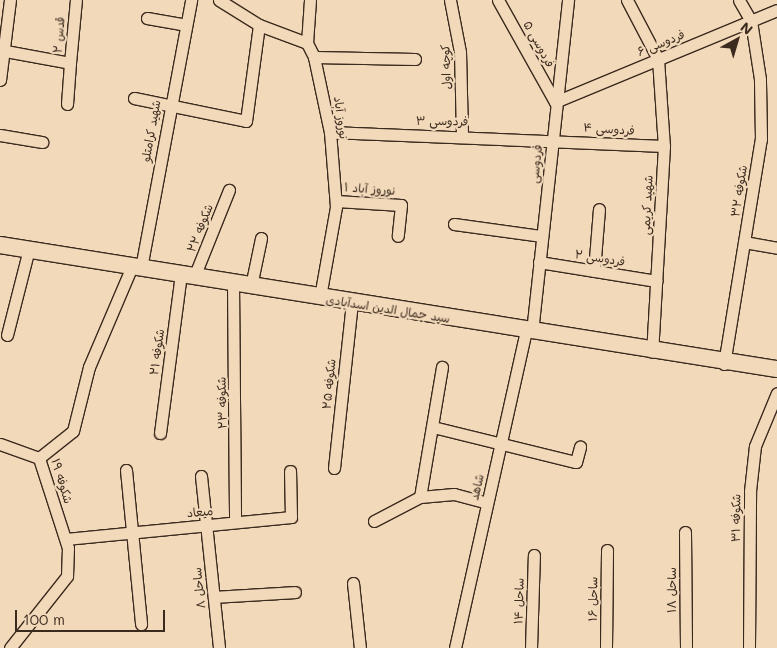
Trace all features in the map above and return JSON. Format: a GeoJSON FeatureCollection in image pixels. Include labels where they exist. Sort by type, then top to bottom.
{"type":"FeatureCollection","features":[{"type":"Feature","properties":{"kind":"main road","name":"سید جمال الدین اسدآبادی"},"geometry":{"type":"LineString","coordinates":[[0,245],[724,364],[777,369]]}},
{"type":"Feature","properties":{"kind":"street"},"geometry":{"type":"LineString","coordinates":[[0,80],[2,50],[10,0]]}},
{"type":"Feature","properties":{"kind":"street","name":"قدس ۲"},"geometry":{"type":"LineString","coordinates":[[2,50],[70,63],[76,0]]}},
{"type":"Feature","properties":{"kind":"street","name":"شهید کرامتلو"},"geometry":{"type":"LineString","coordinates":[[137,267],[190,0]]}},
{"type":"Feature","properties":{"kind":"street"},"geometry":{"type":"LineString","coordinates":[[219,0],[259,25],[307,43],[310,0]]}},
{"type":"Feature","properties":{"kind":"street","name":"کوچه اول"},"geometry":{"type":"LineString","coordinates":[[450,0],[460,52],[462,135]]}},
{"type":"Feature","properties":{"kind":"street","name":"فردوسی ۵"},"geometry":{"type":"LineString","coordinates":[[498,0],[555,102]]}},
{"type":"Feature","properties":{"kind":"street","name":"فردوسی"},"geometry":{"type":"LineString","coordinates":[[529,332],[539,262],[553,138],[555,102],[568,0]]}},
{"type":"Feature","properties":{"kind":"street"},"geometry":{"type":"LineString","coordinates":[[627,0],[658,58]]}},
{"type":"Feature","properties":{"kind":"street","name":"شکوفه ۳۲"},"geometry":{"type":"LineString","coordinates":[[724,364],[761,139],[760,79],[751,22],[739,0]]}},
{"type":"Feature","properties":{"kind":"street","name":"فردوسی ۶"},"geometry":{"type":"LineString","coordinates":[[555,102],[777,10]]}},
{"type":"Feature","properties":{"kind":"street"},"geometry":{"type":"LineString","coordinates":[[147,18],[185,25]]}},
{"type":"Feature","properties":{"kind":"street"},"geometry":{"type":"LineString","coordinates":[[134,98],[246,120],[259,25]]}},
{"type":"Feature","properties":{"kind":"street","name":"نوروز آباد"},"geometry":{"type":"LineString","coordinates":[[307,43],[314,57],[330,132],[336,201],[320,297]]}},
{"type":"Feature","properties":{"kind":"street"},"geometry":{"type":"LineString","coordinates":[[314,57],[415,59]]}},
{"type":"Feature","properties":{"kind":"street","name":"شهید کریمی"},"geometry":{"type":"LineString","coordinates":[[652,352],[664,146],[658,58]]}},
{"type":"Feature","properties":{"kind":"street"},"geometry":{"type":"LineString","coordinates":[[67,104],[70,63]]}},
{"type":"Feature","properties":{"kind":"street","name":"فردوسی ۳"},"geometry":{"type":"LineString","coordinates":[[330,132],[553,138]]}},
{"type":"Feature","properties":{"kind":"street"},"geometry":{"type":"LineString","coordinates":[[0,135],[42,142]]}},
{"type":"Feature","properties":{"kind":"street","name":"فردوسی ۴"},"geometry":{"type":"LineString","coordinates":[[553,138],[664,146]]}},
{"type":"Feature","properties":{"kind":"street","name":"شکوفه ۲۲"},"geometry":{"type":"LineString","coordinates":[[188,276],[228,190]]}},
{"type":"Feature","properties":{"kind":"street","name":"نوروز آباد ۱"},"geometry":{"type":"LineString","coordinates":[[336,201],[401,205],[398,236]]}},
{"type":"Feature","properties":{"kind":"street"},"geometry":{"type":"LineString","coordinates":[[594,271],[599,209]]}},
{"type":"Feature","properties":{"kind":"street"},"geometry":{"type":"LineString","coordinates":[[454,224],[542,236]]}},
{"type":"Feature","properties":{"kind":"street"},"geometry":{"type":"LineString","coordinates":[[252,286],[261,238]]}},
{"type":"Feature","properties":{"kind":"street"},"geometry":{"type":"LineString","coordinates":[[744,242],[777,248]]}},
{"type":"Feature","properties":{"kind":"street"},"geometry":{"type":"LineString","coordinates":[[8,335],[29,250]]}},
{"type":"Feature","properties":{"kind":"street","name":"فردوسی ۲"},"geometry":{"type":"LineString","coordinates":[[539,262],[656,281]]}},
{"type":"Feature","properties":{"kind":"street","name":"شکوفه ۱۹"},"geometry":{"type":"LineString","coordinates":[[10,648],[66,576],[66,538],[39,458],[73,431],[89,367],[137,267]]}},
{"type":"Feature","properties":{"kind":"street","name":"شکوفه ۲۱"},"geometry":{"type":"LineString","coordinates":[[160,433],[188,276]]}},
{"type":"Feature","properties":{"kind":"street","name":"شکوفه ۲۳"},"geometry":{"type":"LineString","coordinates":[[233,283],[235,522]]}},
{"type":"Feature","properties":{"kind":"street","name":"شکوفه ۲۵"},"geometry":{"type":"LineString","coordinates":[[334,468],[352,302]]}},
{"type":"Feature","properties":{"kind":"street","name":"شاهد"},"geometry":{"type":"LineString","coordinates":[[455,648],[501,443],[529,332]]}},
{"type":"Feature","properties":{"kind":"street"},"geometry":{"type":"LineString","coordinates":[[420,497],[442,367]]}},
{"type":"Feature","properties":{"kind":"street","name":"شکوفه ۳۱"},"geometry":{"type":"LineString","coordinates":[[749,648],[750,491],[756,446],[777,393]]}},
{"type":"Feature","properties":{"kind":"street"},"geometry":{"type":"LineString","coordinates":[[433,427],[576,462],[580,446]]}},
{"type":"Feature","properties":{"kind":"street"},"geometry":{"type":"LineString","coordinates":[[0,444],[39,458]]}},
{"type":"Feature","properties":{"kind":"street"},"geometry":{"type":"LineString","coordinates":[[126,470],[141,624]]}},
{"type":"Feature","properties":{"kind":"street","name":"میعاد"},"geometry":{"type":"LineString","coordinates":[[66,538],[291,517],[290,470]]}},
{"type":"Feature","properties":{"kind":"street","name":"ساحل ۸"},"geometry":{"type":"LineString","coordinates":[[201,476],[219,648]]}},
{"type":"Feature","properties":{"kind":"street"},"geometry":{"type":"LineString","coordinates":[[374,520],[420,497],[454,494],[487,503]]}},
{"type":"Feature","properties":{"kind":"street","name":"ساحل ۱۸"},"geometry":{"type":"LineString","coordinates":[[686,532],[686,648]]}},
{"type":"Feature","properties":{"kind":"street","name":"ساحل ۱۶"},"geometry":{"type":"LineString","coordinates":[[606,648],[607,550]]}},
{"type":"Feature","properties":{"kind":"street","name":"ساحل ۱۴"},"geometry":{"type":"LineString","coordinates":[[531,648],[534,555]]}},
{"type":"Feature","properties":{"kind":"street"},"geometry":{"type":"LineString","coordinates":[[353,583],[360,648]]}},
{"type":"Feature","properties":{"kind":"street"},"geometry":{"type":"LineString","coordinates":[[214,597],[295,592]]}}]}
